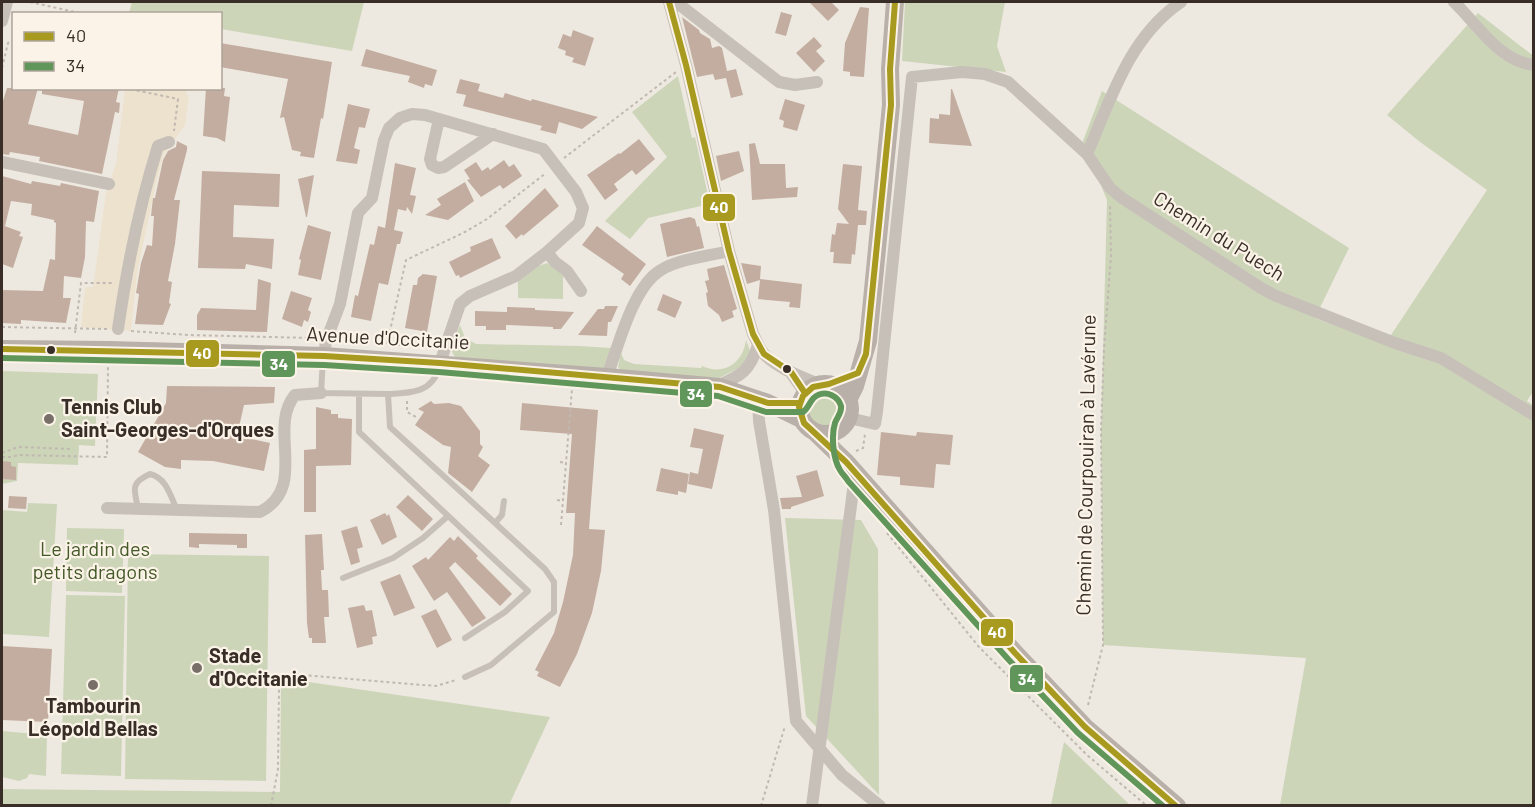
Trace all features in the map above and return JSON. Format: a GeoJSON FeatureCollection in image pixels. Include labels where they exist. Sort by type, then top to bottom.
{"type":"FeatureCollection","features":[{"type":"Feature","properties":{"kind":"street"},"geometry":{"type":"LineString","coordinates":[[2,21],[6,2]]}},
{"type":"Feature","properties":{"kind":"street"},"geometry":{"type":"LineString","coordinates":[[669,2],[729,251],[758,345],[768,357],[791,372],[811,397],[807,428],[816,433],[850,468],[1015,653],[1085,727],[1176,806]]}},
{"type":"Feature","properties":{"kind":"street"},"geometry":{"type":"LineString","coordinates":[[676,2],[779,82],[795,85],[817,82]]}},
{"type":"Feature","properties":{"kind":"street"},"geometry":{"type":"LineString","coordinates":[[816,433],[830,434],[846,415],[866,354],[891,105],[890,69],[895,2]]}},
{"type":"Feature","properties":{"kind":"street"},"geometry":{"type":"LineString","coordinates":[[1087,154],[1118,77],[1146,36],[1180,2]]}},
{"type":"Feature","properties":{"kind":"street"},"geometry":{"type":"LineString","coordinates":[[1454,2],[1504,53],[1523,64],[1533,65]]}},
{"type":"Feature","properties":{"kind":"street","name":"Chemin du Puech"},"geometry":{"type":"LineString","coordinates":[[846,415],[875,424],[912,77],[962,72],[1000,78],[1017,90],[1087,154],[1110,188],[1122,198],[1261,288],[1395,343],[1441,358],[1533,415]]}},
{"type":"Feature","properties":{"kind":"street"},"geometry":{"type":"LineString","coordinates":[[324,356],[340,304],[358,213],[372,198],[384,140],[389,128],[400,118],[412,114],[439,119],[543,149],[576,192],[583,208],[579,223],[516,276],[464,300],[457,310],[440,363]]}},
{"type":"Feature","properties":{"kind":"street"},"geometry":{"type":"LineString","coordinates":[[439,119],[430,159],[432,165],[438,168],[444,167],[493,134]]}},
{"type":"Feature","properties":{"kind":"street"},"geometry":{"type":"LineString","coordinates":[[118,330],[137,220],[154,157],[158,146],[170,142]]}},
{"type":"Feature","properties":{"kind":"street"},"geometry":{"type":"LineString","coordinates":[[2,162],[109,184]]}},
{"type":"Feature","properties":{"kind":"street"},"geometry":{"type":"LineString","coordinates":[[607,376],[634,303],[656,273],[667,267],[729,251]]}},
{"type":"Feature","properties":{"kind":"street"},"geometry":{"type":"LineString","coordinates":[[547,252],[567,271],[581,291]]}},
{"type":"Feature","properties":{"kind":"street"},"geometry":{"type":"LineString","coordinates":[[716,386],[745,372],[753,360],[758,345]]}},
{"type":"Feature","properties":{"kind":"street","name":"Avenue d'Occitanie"},"geometry":{"type":"LineString","coordinates":[[2,349],[324,356],[440,363],[716,386],[763,401],[811,397]]}},
{"type":"Feature","properties":{"kind":"street"},"geometry":{"type":"LineString","coordinates":[[811,397],[858,373]]}},
{"type":"Feature","properties":{"kind":"street"},"geometry":{"type":"LineString","coordinates":[[811,397],[842,391],[850,468],[813,806]]}},
{"type":"Feature","properties":{"kind":"street"},"geometry":{"type":"LineString","coordinates":[[107,508],[176,508],[260,512],[267,508],[280,491],[285,479],[285,413],[290,401],[295,395],[321,393]]}},
{"type":"Feature","properties":{"kind":"street"},"geometry":{"type":"LineString","coordinates":[[763,401],[759,421],[774,510],[796,721],[842,775],[880,806]]}},
{"type":"Feature","properties":{"kind":"lane"},"geometry":{"type":"LineString","coordinates":[[324,356],[321,393],[388,394],[421,391],[435,378],[440,363]]}},
{"type":"Feature","properties":{"kind":"lane"},"geometry":{"type":"LineString","coordinates":[[358,394],[359,432],[528,591],[505,612],[465,638]]}},
{"type":"Feature","properties":{"kind":"lane"},"geometry":{"type":"LineString","coordinates":[[388,394],[390,427],[545,569],[554,582],[554,612],[492,666],[465,677]]}},
{"type":"Feature","properties":{"kind":"lane"},"geometry":{"type":"LineString","coordinates":[[138,508],[134,489],[136,482],[150,474],[158,476],[164,483],[176,508]]}},
{"type":"Feature","properties":{"kind":"lane"},"geometry":{"type":"LineString","coordinates":[[495,523],[502,515],[504,501]]}},
{"type":"Feature","properties":{"kind":"lane"},"geometry":{"type":"LineString","coordinates":[[343,578],[393,558],[423,538],[448,516]]}},
{"type":"Feature","properties":{"kind":"path"},"geometry":{"type":"LineString","coordinates":[[30,2],[75,12]]}},
{"type":"Feature","properties":{"kind":"path"},"geometry":{"type":"LineString","coordinates":[[2,68],[8,43],[12,42]]}},
{"type":"Feature","properties":{"kind":"path"},"geometry":{"type":"LineString","coordinates":[[387,345],[406,260],[487,219],[686,65]]}},
{"type":"Feature","properties":{"kind":"path"},"geometry":{"type":"LineString","coordinates":[[135,90],[178,99],[174,133],[170,142]]}},
{"type":"Feature","properties":{"kind":"path","name":"Chemin de Courpouiran à Lavérune"},"geometry":{"type":"LineString","coordinates":[[1089,705],[1103,645],[1101,431],[1111,256],[1110,188]]}},
{"type":"Feature","properties":{"kind":"path"},"geometry":{"type":"LineString","coordinates":[[74,349],[81,283],[126,284]]}},
{"type":"Feature","properties":{"kind":"path"},"geometry":{"type":"LineString","coordinates":[[2,327],[75,327],[188,335],[312,338],[322,324],[331,328]]}},
{"type":"Feature","properties":{"kind":"path"},"geometry":{"type":"LineString","coordinates":[[398,345],[446,343]]}},
{"type":"Feature","properties":{"kind":"path"},"geometry":{"type":"LineString","coordinates":[[2,455],[11,458],[18,455],[108,457],[108,365]]}},
{"type":"Feature","properties":{"kind":"path"},"geometry":{"type":"LineString","coordinates":[[561,525],[572,389]]}},
{"type":"Feature","properties":{"kind":"path"},"geometry":{"type":"LineString","coordinates":[[43,443],[43,448]]}},
{"type":"Feature","properties":{"kind":"path"},"geometry":{"type":"LineString","coordinates":[[2,455],[18,447],[71,449]]}},
{"type":"Feature","properties":{"kind":"path"},"geometry":{"type":"LineString","coordinates":[[10,451],[18,455]]}},
{"type":"Feature","properties":{"kind":"path"},"geometry":{"type":"LineString","coordinates":[[560,462],[566,463]]}},
{"type":"Feature","properties":{"kind":"path"},"geometry":{"type":"LineString","coordinates":[[557,500],[563,501]]}},
{"type":"Feature","properties":{"kind":"path"},"geometry":{"type":"LineString","coordinates":[[271,806],[278,769],[279,686],[289,674],[436,686],[465,677]]}},
{"type":"Feature","properties":{"kind":"path"},"geometry":{"type":"LineString","coordinates":[[761,806],[794,697]]}},
{"type":"Feature","properties":{"kind":"green space"},"geometry":{"type":"Polygon","coordinates":[[[132,2],[364,2],[352,51],[222,29],[222,12],[129,12],[132,2]]]}},
{"type":"Feature","properties":{"kind":"green space"},"geometry":{"type":"Polygon","coordinates":[[[905,2],[1005,2],[997,46],[1006,72],[902,61],[905,2]]]}},
{"type":"Feature","properties":{"kind":"green space"},"geometry":{"type":"Polygon","coordinates":[[[1478,13],[1533,55],[1534,390],[1527,401],[1534,406],[1533,805],[1280,805],[1306,658],[1103,645],[1101,431],[1107,200],[1083,141],[1102,91],[1349,248],[1315,318],[1385,344],[1487,190],[1420,142],[1387,115],[1478,13]]]}},
{"type":"Feature","properties":{"kind":"green space"},"geometry":{"type":"Polygon","coordinates":[[[678,76],[710,204],[648,218],[630,239],[605,221],[667,157],[632,112],[678,76]]]}},
{"type":"Feature","properties":{"kind":"green space"},"geometry":{"type":"Polygon","coordinates":[[[547,263],[563,275],[563,299],[518,298],[518,282],[538,266],[547,263]]]}},
{"type":"Feature","properties":{"kind":"green space"},"geometry":{"type":"Polygon","coordinates":[[[460,325],[465,338],[476,344],[612,348],[604,371],[458,360],[454,356],[452,347],[460,325]]]}},
{"type":"Feature","properties":{"kind":"green space"},"geometry":{"type":"Polygon","coordinates":[[[746,340],[751,353],[741,367],[719,378],[621,371],[618,367],[621,353],[624,360],[634,364],[725,368],[737,361],[746,340]]]}},
{"type":"Feature","properties":{"kind":"green space","name":"Tennis Club Saint-Georges-d'Orques"},"geometry":{"type":"Polygon","coordinates":[[[2,371],[98,374],[95,446],[79,445],[78,465],[18,463],[17,481],[2,484],[2,371]]]}},
{"type":"Feature","properties":{"kind":"green space"},"geometry":{"type":"Polygon","coordinates":[[[825,388],[840,394],[846,409],[840,424],[825,430],[810,424],[804,409],[810,394],[825,388]]]}},
{"type":"Feature","properties":{"kind":"green space"},"geometry":{"type":"Polygon","coordinates":[[[28,503],[57,504],[49,637],[2,634],[2,510],[27,512],[28,503]]]}},
{"type":"Feature","properties":{"kind":"green space"},"geometry":{"type":"Polygon","coordinates":[[[785,518],[861,520],[878,549],[879,795],[806,716],[785,518]]]}},
{"type":"Feature","properties":{"kind":"green space","name":"Le jardin des petits dragons"},"geometry":{"type":"Polygon","coordinates":[[[67,528],[124,529],[122,593],[66,591],[67,528]]]}},
{"type":"Feature","properties":{"kind":"green space","name":"Stade d'Occitanie"},"geometry":{"type":"Polygon","coordinates":[[[128,554],[269,556],[266,781],[125,779],[128,554]]]}},
{"type":"Feature","properties":{"kind":"green space","name":"Tambourin Léopold Bellas"},"geometry":{"type":"Polygon","coordinates":[[[66,595],[125,596],[121,776],[61,774],[66,595]]]}},
{"type":"Feature","properties":{"kind":"green space"},"geometry":{"type":"Polygon","coordinates":[[[281,678],[550,717],[509,805],[2,805],[2,789],[280,792],[281,678]]]}},
{"type":"Feature","properties":{"kind":"green space"},"geometry":{"type":"Polygon","coordinates":[[[2,731],[47,735],[46,776],[29,774],[27,778],[19,781],[2,777],[2,731]]]}},
{"type":"Feature","properties":{"kind":"green space"},"geometry":{"type":"Polygon","coordinates":[[[1064,742],[1130,805],[1051,805],[1064,742]]]}},
{"type":"Feature","properties":{"kind":"shaded area"},"geometry":{"type":"Polygon","coordinates":[[[125,90],[187,90],[186,94],[189,96],[185,125],[163,156],[155,188],[137,273],[131,331],[81,327],[85,287],[93,287],[106,193],[116,163],[125,90]]]}},
{"type":"Feature","properties":{"kind":"building"},"geometry":{"type":"Polygon","coordinates":[[[809,2],[831,2],[839,10],[828,21],[809,2]]]}},
{"type":"Feature","properties":{"kind":"building"},"geometry":{"type":"Polygon","coordinates":[[[860,7],[869,8],[864,77],[850,76],[850,72],[843,71],[845,43],[860,7]]]}},
{"type":"Feature","properties":{"kind":"building"},"geometry":{"type":"Polygon","coordinates":[[[781,12],[792,15],[786,36],[775,33],[781,12]]]}},
{"type":"Feature","properties":{"kind":"building"},"geometry":{"type":"Polygon","coordinates":[[[682,17],[710,39],[712,48],[719,46],[722,48],[727,71],[736,69],[743,95],[731,98],[726,78],[715,80],[713,74],[697,77],[682,17]]]}},
{"type":"Feature","properties":{"kind":"building"},"geometry":{"type":"Polygon","coordinates":[[[573,30],[594,38],[585,66],[572,62],[574,58],[565,55],[566,51],[558,48],[563,34],[571,37],[573,30]]]}},
{"type":"Feature","properties":{"kind":"building"},"geometry":{"type":"Polygon","coordinates":[[[814,37],[822,46],[816,51],[825,61],[814,72],[796,53],[814,37]]]}},
{"type":"Feature","properties":{"kind":"building"},"geometry":{"type":"Polygon","coordinates":[[[222,43],[332,62],[314,158],[300,156],[301,152],[292,150],[284,117],[280,118],[288,79],[222,67],[222,43]]]}},
{"type":"Feature","properties":{"kind":"building"},"geometry":{"type":"Polygon","coordinates":[[[366,49],[437,70],[432,86],[425,84],[424,88],[408,82],[410,76],[361,66],[366,49]]]}},
{"type":"Feature","properties":{"kind":"building"},"geometry":{"type":"Polygon","coordinates":[[[460,79],[480,84],[478,91],[503,98],[505,93],[598,117],[582,129],[559,122],[556,134],[540,130],[542,126],[463,106],[466,95],[456,93],[460,79]]]}},
{"type":"Feature","properties":{"kind":"building"},"geometry":{"type":"Polygon","coordinates":[[[7,88],[37,90],[28,124],[78,135],[84,101],[42,94],[42,90],[119,90],[116,102],[120,103],[119,113],[115,112],[102,174],[39,161],[40,157],[10,152],[9,155],[2,154],[2,104],[7,88]]]}},
{"type":"Feature","properties":{"kind":"building"},"geometry":{"type":"Polygon","coordinates":[[[225,88],[224,96],[230,97],[225,142],[203,136],[206,90],[225,88]]]}},
{"type":"Feature","properties":{"kind":"building"},"geometry":{"type":"Polygon","coordinates":[[[951,89],[972,146],[929,143],[930,118],[939,119],[939,114],[950,115],[951,89]]]}},
{"type":"Feature","properties":{"kind":"building"},"geometry":{"type":"Polygon","coordinates":[[[785,99],[805,105],[797,131],[783,127],[784,121],[779,119],[785,99]]]}},
{"type":"Feature","properties":{"kind":"building"},"geometry":{"type":"Polygon","coordinates":[[[348,104],[370,109],[365,128],[359,127],[354,148],[360,150],[357,164],[336,161],[348,104]]]}},
{"type":"Feature","properties":{"kind":"building"},"geometry":{"type":"Polygon","coordinates":[[[639,139],[655,159],[636,175],[632,170],[614,184],[618,190],[605,200],[587,175],[639,139]]]}},
{"type":"Feature","properties":{"kind":"building"},"geometry":{"type":"Polygon","coordinates":[[[177,141],[187,146],[187,150],[174,200],[180,200],[168,281],[172,282],[169,303],[171,304],[163,325],[135,324],[139,294],[136,293],[141,263],[147,245],[152,246],[153,198],[155,198],[163,160],[168,151],[176,147],[177,141]]]}},
{"type":"Feature","properties":{"kind":"building"},"geometry":{"type":"Polygon","coordinates":[[[755,143],[760,164],[785,164],[786,188],[798,187],[797,197],[752,200],[749,144],[755,143]]]}},
{"type":"Feature","properties":{"kind":"building"},"geometry":{"type":"Polygon","coordinates":[[[739,151],[744,171],[721,181],[716,156],[739,151]]]}},
{"type":"Feature","properties":{"kind":"building"},"geometry":{"type":"Polygon","coordinates":[[[504,160],[509,167],[514,164],[522,176],[503,189],[500,185],[481,197],[467,180],[470,179],[464,170],[476,162],[482,171],[488,167],[490,170],[504,160]]]}},
{"type":"Feature","properties":{"kind":"building"},"geometry":{"type":"Polygon","coordinates":[[[395,163],[416,168],[410,195],[416,196],[412,214],[407,207],[406,211],[398,209],[394,230],[403,232],[400,244],[397,244],[388,285],[379,283],[371,321],[351,317],[370,244],[374,245],[378,226],[385,228],[395,163]]]}},
{"type":"Feature","properties":{"kind":"building"},"geometry":{"type":"Polygon","coordinates":[[[843,164],[862,166],[858,210],[867,211],[866,225],[858,225],[855,255],[852,254],[851,264],[833,263],[834,252],[830,252],[832,234],[835,235],[837,223],[849,224],[838,209],[843,164]]]}},
{"type":"Feature","properties":{"kind":"building"},"geometry":{"type":"Polygon","coordinates":[[[202,171],[280,174],[279,207],[234,205],[233,237],[274,239],[272,269],[246,264],[245,269],[198,268],[202,171]]]}},
{"type":"Feature","properties":{"kind":"building"},"geometry":{"type":"Polygon","coordinates":[[[314,175],[307,217],[306,217],[298,179],[314,175]]]}},
{"type":"Feature","properties":{"kind":"building"},"geometry":{"type":"Polygon","coordinates":[[[2,176],[31,184],[32,181],[60,186],[61,183],[99,191],[94,222],[86,221],[85,257],[81,278],[64,276],[63,298],[71,298],[66,323],[21,320],[21,324],[2,323],[2,290],[43,291],[50,259],[55,260],[56,223],[54,220],[31,215],[32,204],[11,201],[5,226],[2,225],[2,176]]]}},
{"type":"Feature","properties":{"kind":"building"},"geometry":{"type":"Polygon","coordinates":[[[465,182],[474,201],[448,220],[425,215],[441,205],[437,199],[465,182]]]}},
{"type":"Feature","properties":{"kind":"building"},"geometry":{"type":"Polygon","coordinates":[[[545,188],[559,206],[523,236],[522,234],[516,239],[505,226],[545,188]]]}},
{"type":"Feature","properties":{"kind":"building"},"geometry":{"type":"Polygon","coordinates":[[[690,217],[695,219],[697,227],[699,226],[704,248],[667,257],[660,224],[690,217]]]}},
{"type":"Feature","properties":{"kind":"building"},"geometry":{"type":"Polygon","coordinates":[[[2,225],[21,232],[19,236],[23,237],[13,268],[2,264],[2,225]]]}},
{"type":"Feature","properties":{"kind":"building"},"geometry":{"type":"Polygon","coordinates":[[[308,225],[331,232],[321,280],[298,275],[301,260],[299,259],[308,225]]]}},
{"type":"Feature","properties":{"kind":"building"},"geometry":{"type":"Polygon","coordinates":[[[597,226],[646,264],[630,286],[621,279],[624,274],[582,245],[597,226]]]}},
{"type":"Feature","properties":{"kind":"building"},"geometry":{"type":"Polygon","coordinates":[[[492,238],[501,258],[460,278],[459,275],[456,276],[449,262],[471,251],[470,247],[492,238]]]}},
{"type":"Feature","properties":{"kind":"building"},"geometry":{"type":"Polygon","coordinates":[[[741,263],[761,266],[760,279],[802,284],[800,308],[789,307],[790,302],[758,299],[760,280],[747,284],[741,263]]]}},
{"type":"Feature","properties":{"kind":"building"},"geometry":{"type":"Polygon","coordinates":[[[724,265],[737,309],[732,311],[734,317],[722,322],[719,315],[708,306],[705,281],[709,280],[707,269],[724,265]]]}},
{"type":"Feature","properties":{"kind":"building"},"geometry":{"type":"Polygon","coordinates":[[[423,274],[437,276],[427,332],[405,328],[413,285],[417,285],[418,278],[423,274]]]}},
{"type":"Feature","properties":{"kind":"building"},"geometry":{"type":"Polygon","coordinates":[[[258,279],[271,283],[267,332],[197,330],[197,315],[201,308],[256,310],[258,279]]]}},
{"type":"Feature","properties":{"kind":"building"},"geometry":{"type":"Polygon","coordinates":[[[291,291],[312,298],[308,310],[311,312],[308,322],[304,320],[302,327],[282,319],[291,291]]]}},
{"type":"Feature","properties":{"kind":"building"},"geometry":{"type":"Polygon","coordinates":[[[663,294],[682,302],[675,318],[657,310],[663,294]]]}},
{"type":"Feature","properties":{"kind":"building"},"geometry":{"type":"Polygon","coordinates":[[[605,306],[618,306],[611,322],[608,322],[607,336],[578,335],[598,309],[604,309],[605,306]]]}},
{"type":"Feature","properties":{"kind":"building"},"geometry":{"type":"Polygon","coordinates":[[[507,307],[574,312],[561,329],[506,325],[506,330],[486,330],[486,326],[475,326],[475,311],[507,312],[507,307]]]}},
{"type":"Feature","properties":{"kind":"building"},"geometry":{"type":"Polygon","coordinates":[[[167,386],[275,387],[274,403],[244,405],[237,436],[270,443],[264,471],[213,461],[181,460],[181,469],[165,467],[138,452],[166,403],[167,386]]]}},
{"type":"Feature","properties":{"kind":"building"},"geometry":{"type":"Polygon","coordinates":[[[431,401],[434,404],[449,403],[461,406],[480,431],[480,444],[483,447],[478,456],[490,465],[472,492],[448,473],[451,447],[443,445],[415,425],[424,412],[418,409],[431,401]]]}},
{"type":"Feature","properties":{"kind":"building"},"geometry":{"type":"Polygon","coordinates":[[[522,403],[598,410],[589,529],[605,530],[601,571],[592,613],[577,654],[560,687],[537,676],[539,672],[535,670],[554,633],[573,555],[575,513],[566,513],[572,434],[520,430],[522,403]]]}},
{"type":"Feature","properties":{"kind":"building"},"geometry":{"type":"Polygon","coordinates":[[[316,407],[331,410],[331,414],[338,414],[338,418],[352,419],[351,465],[316,466],[316,512],[304,512],[304,450],[316,449],[316,407]]]}},
{"type":"Feature","properties":{"kind":"building"},"geometry":{"type":"Polygon","coordinates":[[[694,428],[724,435],[712,489],[688,484],[690,472],[698,474],[703,449],[690,447],[694,428]]]}},
{"type":"Feature","properties":{"kind":"building"},"geometry":{"type":"Polygon","coordinates":[[[881,432],[916,436],[917,432],[953,435],[950,465],[936,464],[934,488],[900,485],[900,477],[877,475],[881,432]]]}},
{"type":"Feature","properties":{"kind":"building"},"geometry":{"type":"Polygon","coordinates":[[[2,461],[11,462],[11,466],[16,467],[16,480],[2,479],[2,461]]]}},
{"type":"Feature","properties":{"kind":"building"},"geometry":{"type":"Polygon","coordinates":[[[661,468],[689,474],[686,493],[678,491],[678,495],[656,491],[661,468]]]}},
{"type":"Feature","properties":{"kind":"building"},"geometry":{"type":"Polygon","coordinates":[[[817,470],[824,496],[791,507],[791,509],[782,509],[780,498],[802,497],[796,476],[817,470]]]}},
{"type":"Feature","properties":{"kind":"building"},"geometry":{"type":"Polygon","coordinates":[[[408,495],[433,519],[422,531],[396,507],[408,495]]]}},
{"type":"Feature","properties":{"kind":"building"},"geometry":{"type":"Polygon","coordinates":[[[9,496],[27,497],[26,509],[8,508],[9,496]]]}},
{"type":"Feature","properties":{"kind":"building"},"geometry":{"type":"Polygon","coordinates":[[[385,513],[387,516],[389,514],[397,537],[382,545],[370,520],[385,513]]]}},
{"type":"Feature","properties":{"kind":"building"},"geometry":{"type":"Polygon","coordinates":[[[357,526],[363,547],[357,549],[360,562],[351,565],[341,531],[357,526]]]}},
{"type":"Feature","properties":{"kind":"building"},"geometry":{"type":"Polygon","coordinates":[[[189,533],[247,534],[247,548],[237,548],[237,545],[199,544],[199,548],[189,547],[189,533]]]}},
{"type":"Feature","properties":{"kind":"building"},"geometry":{"type":"Polygon","coordinates":[[[322,534],[324,570],[321,570],[322,590],[328,590],[329,617],[324,617],[326,643],[312,643],[307,623],[305,535],[322,534]]]}},
{"type":"Feature","properties":{"kind":"building"},"geometry":{"type":"Polygon","coordinates":[[[458,536],[478,556],[476,558],[512,594],[500,606],[455,562],[449,568],[486,618],[472,627],[447,592],[434,601],[412,566],[426,557],[428,560],[450,537],[454,541],[458,536]]]}},
{"type":"Feature","properties":{"kind":"building"},"geometry":{"type":"Polygon","coordinates":[[[400,574],[415,608],[394,616],[380,582],[400,574]]]}},
{"type":"Feature","properties":{"kind":"building"},"geometry":{"type":"Polygon","coordinates":[[[364,605],[366,611],[372,610],[377,636],[372,637],[373,644],[357,648],[348,608],[364,605]]]}},
{"type":"Feature","properties":{"kind":"building"},"geometry":{"type":"Polygon","coordinates":[[[436,609],[452,640],[437,648],[421,616],[436,609]]]}},
{"type":"Feature","properties":{"kind":"building"},"geometry":{"type":"Polygon","coordinates":[[[2,646],[52,649],[48,722],[2,720],[2,646]]]}},
{"type":"Feature","properties":{"kind":"transit line","name":"40"},"geometry":{"type":"LineString","coordinates":[[669,2],[729,251],[753,334],[764,354],[791,372],[805,393]]}},
{"type":"Feature","properties":{"kind":"transit line","name":"40"},"geometry":{"type":"LineString","coordinates":[[895,2],[890,69],[891,105],[866,354],[858,373],[829,384],[813,387],[803,396],[799,407],[804,423],[846,462],[1015,653],[1085,727],[1176,806]]}},
{"type":"Feature","properties":{"kind":"transit line","name":"40"},"geometry":{"type":"LineString","coordinates":[[2,349],[324,356],[440,363],[720,387],[768,403],[800,403]]}},
{"type":"Feature","properties":{"kind":"transit line","name":"34"},"geometry":{"type":"LineString","coordinates":[[2,358],[324,365],[439,372],[718,396],[766,412],[803,412],[815,396],[832,395],[841,406],[834,428],[834,453],[848,481],[1008,659],[1078,733],[1163,806]]}},
{"type":"Feature","properties":{"kind":"place","name":"Tennis Club Saint-Georges-d'Orques"},"geometry":{"type":"Point","coordinates":[49,419]}},
{"type":"Feature","properties":{"kind":"place","name":"Stade d'Occitanie"},"geometry":{"type":"Point","coordinates":[197,668]}},
{"type":"Feature","properties":{"kind":"place","name":"Tambourin Léopold Bellas"},"geometry":{"type":"Point","coordinates":[93,685]}}]}
